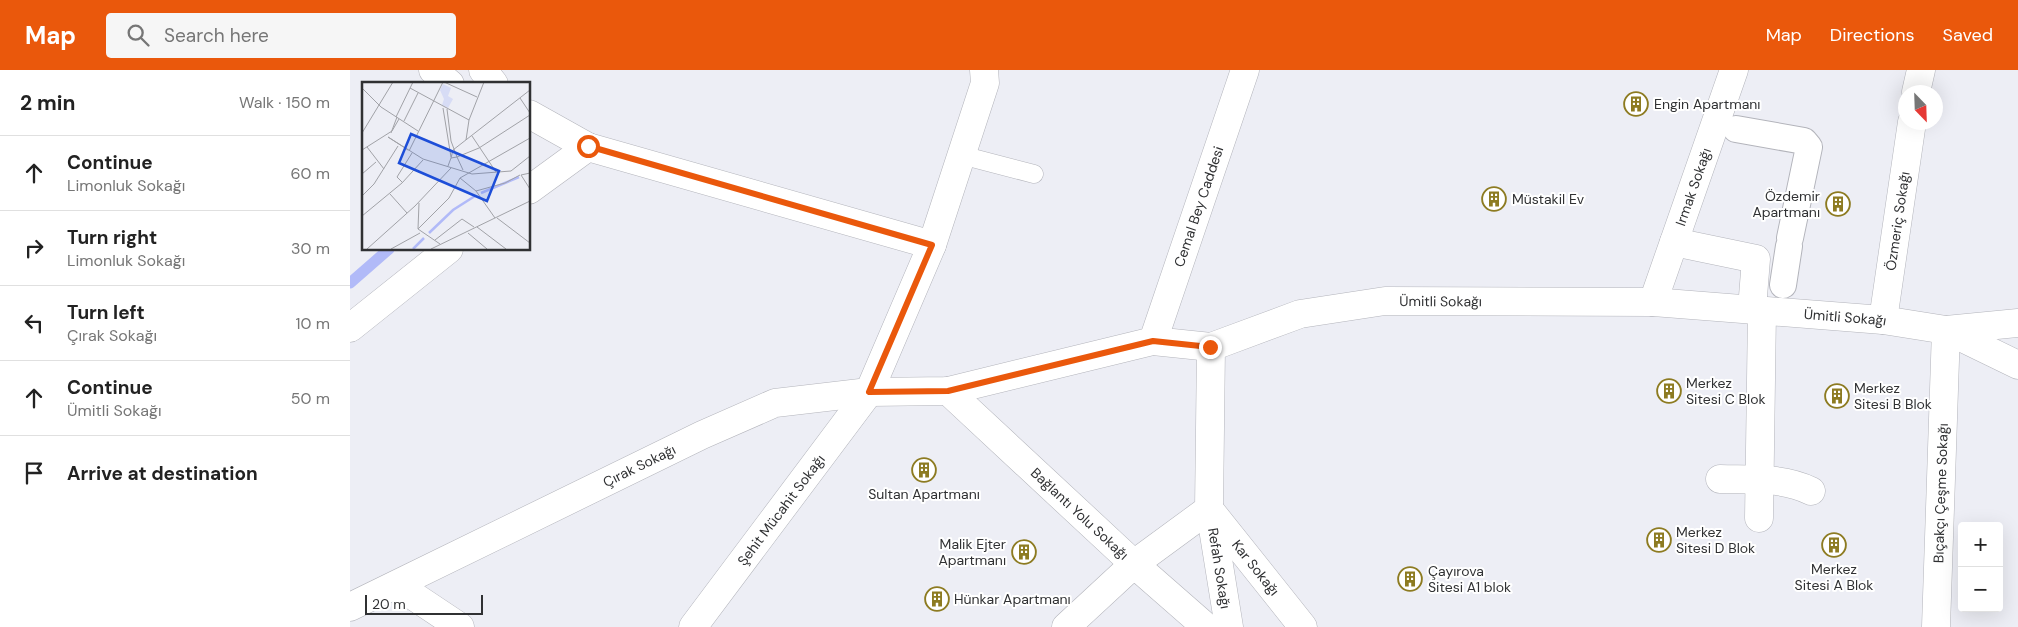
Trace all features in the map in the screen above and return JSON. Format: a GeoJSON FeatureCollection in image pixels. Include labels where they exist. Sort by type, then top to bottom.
{"type":"FeatureCollection","features":[{"type":"Feature","properties":{"kind":"street"},"geometry":{"type":"LineString","coordinates":[[433,70],[448,82]]}},
{"type":"Feature","properties":{"kind":"street"},"geometry":{"type":"LineString","coordinates":[[483,70],[492,82]]}},
{"type":"Feature","properties":{"kind":"street"},"geometry":{"type":"LineString","coordinates":[[530,115],[588,146],[932,245],[985,82],[984,70]]}},
{"type":"Feature","properties":{"kind":"street","name":"Cemal Bey Caddesi"},"geometry":{"type":"LineString","coordinates":[[1153,341],[1245,70]]}},
{"type":"Feature","properties":{"kind":"street","name":"Irmak Sokağı"},"geometry":{"type":"LineString","coordinates":[[1654,302],[1734,70]]}},
{"type":"Feature","properties":{"kind":"street"},"geometry":{"type":"LineString","coordinates":[[1917,85],[1920,70]]}},
{"type":"Feature","properties":{"kind":"street"},"geometry":{"type":"LineString","coordinates":[[1736,129],[1804,140],[1808,143],[1809,147],[1783,285]]}},
{"type":"Feature","properties":{"kind":"street","name":"Özmeriç Sokağı"},"geometry":{"type":"LineString","coordinates":[[1883,320],[1911,130]]}},
{"type":"Feature","properties":{"kind":"street"},"geometry":{"type":"LineString","coordinates":[[530,189],[588,146]]}},
{"type":"Feature","properties":{"kind":"street"},"geometry":{"type":"LineString","coordinates":[[1674,242],[1756,258],[1759,518]]}},
{"type":"Feature","properties":{"kind":"street","name":"Şehit Mücahit Sokağı"},"geometry":{"type":"LineString","coordinates":[[693,627],[869,392],[932,245]]}},
{"type":"Feature","properties":{"kind":"street"},"geometry":{"type":"LineString","coordinates":[[350,328],[448,250]]}},
{"type":"Feature","properties":{"kind":"street","name":"Ümitli Sokağı"},"geometry":{"type":"LineString","coordinates":[[948,391],[1153,341],[1210,347],[1300,314],[1385,301],[1654,302],[1883,320],[1946,330]]}},
{"type":"Feature","properties":{"kind":"street"},"geometry":{"type":"LineString","coordinates":[[1946,330],[2018,323]]}},
{"type":"Feature","properties":{"kind":"street"},"geometry":{"type":"LineString","coordinates":[[1946,330],[2018,365]]}},
{"type":"Feature","properties":{"kind":"street","name":"Bıçakçı Çeşme Sokağı"},"geometry":{"type":"LineString","coordinates":[[1936,627],[1946,330]]}},
{"type":"Feature","properties":{"kind":"street"},"geometry":{"type":"LineString","coordinates":[[1210,347],[1210,509]]}},
{"type":"Feature","properties":{"kind":"street","name":"Çırak Sokağı"},"geometry":{"type":"LineString","coordinates":[[350,607],[397,586],[702,435],[775,403],[869,392],[948,391]]}},
{"type":"Feature","properties":{"kind":"street","name":"Bağlantı Yolu Sokağı"},"geometry":{"type":"LineString","coordinates":[[948,391],[1134,564],[1210,509]]}},
{"type":"Feature","properties":{"kind":"street"},"geometry":{"type":"LineString","coordinates":[[1720,479],[1788,482],[1811,491]]}},
{"type":"Feature","properties":{"kind":"street","name":"Refah Sokağı"},"geometry":{"type":"LineString","coordinates":[[1210,509],[1229,627]]}},
{"type":"Feature","properties":{"kind":"street","name":"Kar Sokağı"},"geometry":{"type":"LineString","coordinates":[[1210,509],[1303,627]]}},
{"type":"Feature","properties":{"kind":"street"},"geometry":{"type":"LineString","coordinates":[[1066,627],[1134,564],[1206,627]]}},
{"type":"Feature","properties":{"kind":"street"},"geometry":{"type":"LineString","coordinates":[[397,586],[460,627]]}},
{"type":"Feature","properties":{"kind":"lane"},"geometry":{"type":"LineString","coordinates":[[961,155],[1034,174]]}},
{"type":"Feature","properties":{"kind":"waterway"},"geometry":{"type":"LineString","coordinates":[[350,283],[388,250]]}},
{"type":"Feature","properties":{"kind":"place","name":"Engin Apartmanı"},"geometry":{"type":"Point","coordinates":[1636,104]}},
{"type":"Feature","properties":{"kind":"place","name":"Müstakil Ev"},"geometry":{"type":"Point","coordinates":[1494,199]}},
{"type":"Feature","properties":{"kind":"place","name":"Özdemir Apartmanı"},"geometry":{"type":"Point","coordinates":[1838,204]}},
{"type":"Feature","properties":{"kind":"place","name":"Merkez Sitesi C Blok"},"geometry":{"type":"Point","coordinates":[1669,391]}},
{"type":"Feature","properties":{"kind":"place","name":"Merkez Sitesi B Blok"},"geometry":{"type":"Point","coordinates":[1837,396]}},
{"type":"Feature","properties":{"kind":"place","name":"Sultan Apartmanı"},"geometry":{"type":"Point","coordinates":[924,470]}},
{"type":"Feature","properties":{"kind":"place","name":"Merkez Sitesi D Blok"},"geometry":{"type":"Point","coordinates":[1659,540]}},
{"type":"Feature","properties":{"kind":"place","name":"Merkez Sitesi A Blok"},"geometry":{"type":"Point","coordinates":[1834,545]}},
{"type":"Feature","properties":{"kind":"place","name":"Malik Ejter Apartmanı"},"geometry":{"type":"Point","coordinates":[1024,552]}},
{"type":"Feature","properties":{"kind":"place","name":"Çayırova Sitesi A1 blok"},"geometry":{"type":"Point","coordinates":[1410,579]}},
{"type":"Feature","properties":{"kind":"place","name":"Hünkar Apartmanı"},"geometry":{"type":"Point","coordinates":[937,599]}},
{"type":"Feature","properties":{"kind":"route"},"geometry":{"type":"LineString","coordinates":[[588,146],[932,245],[869,392],[948,391],[1153,341],[1210,347]]}}]}
